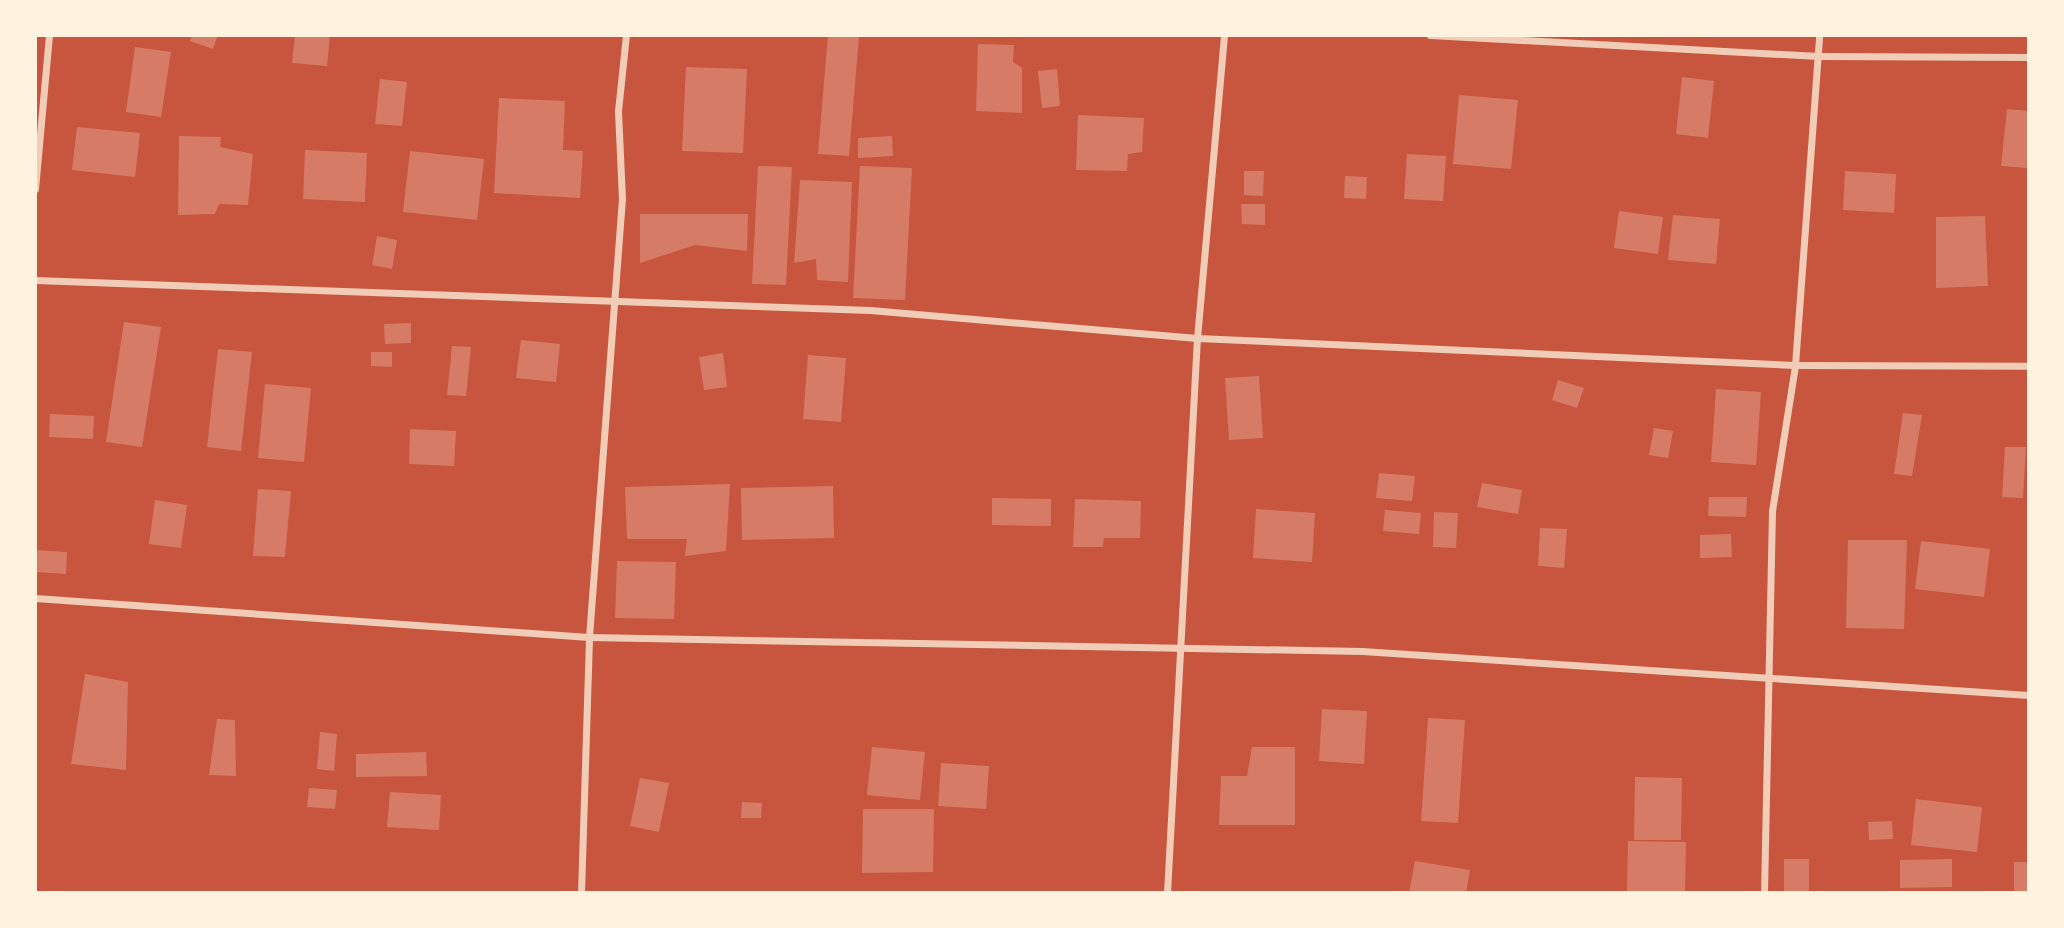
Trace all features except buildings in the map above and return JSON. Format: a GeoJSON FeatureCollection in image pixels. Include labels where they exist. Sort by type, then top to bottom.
{"type":"FeatureCollection","features":[{"type":"Feature","properties":{"kind":"street"},"geometry":{"type":"LineString","coordinates":[[35,188],[49,35]]}},
{"type":"Feature","properties":{"kind":"street"},"geometry":{"type":"LineString","coordinates":[[581,893],[589,637],[622,199],[618,111],[626,35]]}},
{"type":"Feature","properties":{"kind":"street"},"geometry":{"type":"LineString","coordinates":[[1167,893],[1169,786],[1181,648],[1197,338],[1224,35]]}},
{"type":"Feature","properties":{"kind":"street"},"geometry":{"type":"LineString","coordinates":[[1430,35],[1818,56],[2029,57]]}},
{"type":"Feature","properties":{"kind":"street"},"geometry":{"type":"LineString","coordinates":[[1764,893],[1772,511],[1795,365],[1819,35]]}},
{"type":"Feature","properties":{"kind":"street"},"geometry":{"type":"LineString","coordinates":[[35,280],[614,304],[870,310],[1197,338],[1795,365],[2029,366]]}},
{"type":"Feature","properties":{"kind":"street"},"geometry":{"type":"LineString","coordinates":[[35,598],[589,637],[1362,651],[2029,695]]}}]}
